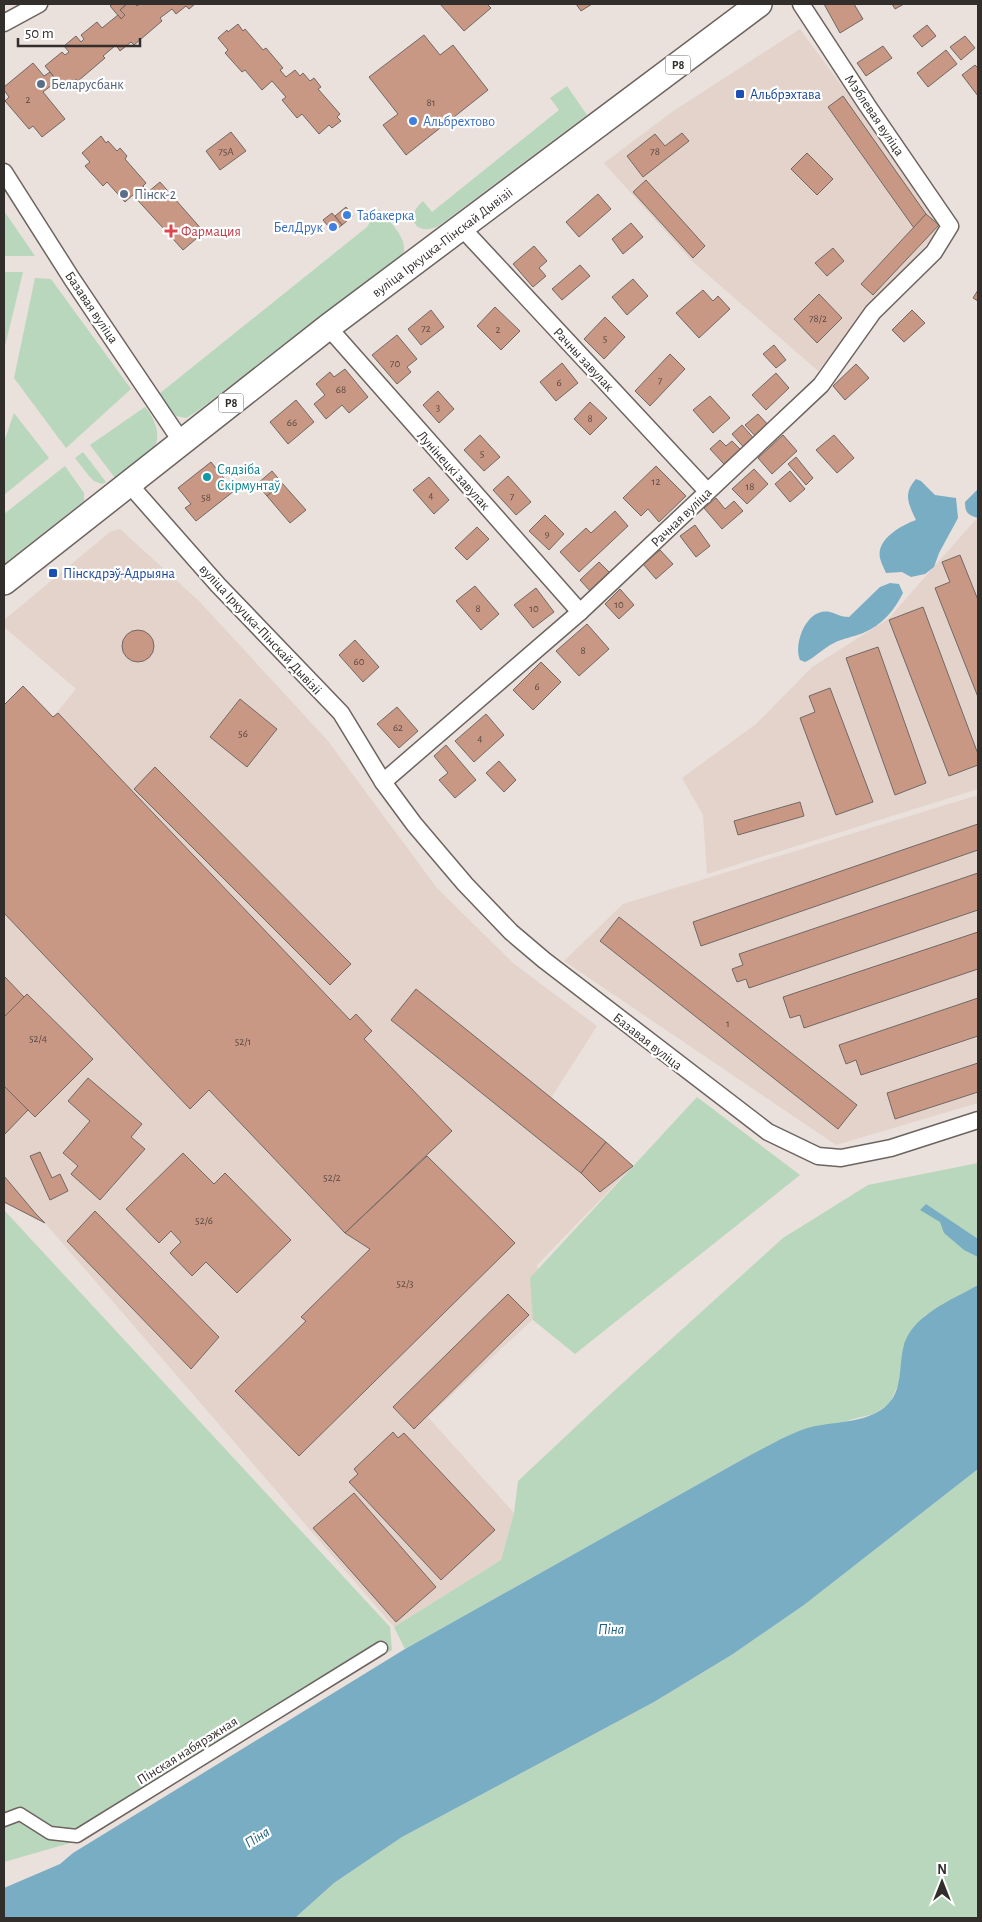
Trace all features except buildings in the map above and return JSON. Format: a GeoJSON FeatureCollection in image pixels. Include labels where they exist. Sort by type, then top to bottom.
{"type":"FeatureCollection","features":[{"type":"Feature","properties":{"kind":"main road","name":"вуліца Іркуцка-Пінскай Дывізіі"},"geometry":{"type":"LineString","coordinates":[[4,582],[181,441],[328,328],[760,4]]}},
{"type":"Feature","properties":{"kind":"street"},"geometry":{"type":"LineString","coordinates":[[4,23],[39,4]]}},
{"type":"Feature","properties":{"kind":"street","name":"Мэблевая вуліца"},"geometry":{"type":"LineString","coordinates":[[801,4],[866,104],[950,226]]}},
{"type":"Feature","properties":{"kind":"street","name":"Базавая вуліца"},"geometry":{"type":"LineString","coordinates":[[4,172],[181,441]]}},
{"type":"Feature","properties":{"kind":"street","name":"Рачная вуліца"},"geometry":{"type":"LineString","coordinates":[[383,782],[580,612],[822,385],[873,312],[934,252],[950,226]]}},
{"type":"Feature","properties":{"kind":"street","name":"Рачны завулак"},"geometry":{"type":"LineString","coordinates":[[461,227],[708,491]]}},
{"type":"Feature","properties":{"kind":"street","name":"Лунінецкі завулак"},"geometry":{"type":"LineString","coordinates":[[328,328],[580,612]]}},
{"type":"Feature","properties":{"kind":"street","name":"вуліца Іркуцка-Пінскай Дывізіі"},"geometry":{"type":"LineString","coordinates":[[129,484],[218,585],[341,713],[383,782]]}},
{"type":"Feature","properties":{"kind":"street","name":"Базавая вуліца"},"geometry":{"type":"LineString","coordinates":[[383,782],[414,824],[465,884],[511,932],[544,960],[768,1132],[818,1156],[842,1158],[891,1148],[978,1120]]}},
{"type":"Feature","properties":{"kind":"street","name":"Пінская набярэжная"},"geometry":{"type":"LineString","coordinates":[[4,1820],[20,1814],[50,1832],[77,1836],[382,1648]]}},
{"type":"Feature","properties":{"kind":"shaded area"},"geometry":{"type":"Polygon","coordinates":[[[800,29],[944,225],[875,301],[818,371],[692,261],[604,163],[672,112],[800,29]]]}},
{"type":"Feature","properties":{"kind":"shaded area"},"geometry":{"type":"Polygon","coordinates":[[[978,517],[978,789],[707,874],[703,815],[682,778],[756,724],[812,667],[888,619],[978,517]]]}},
{"type":"Feature","properties":{"kind":"shaded area"},"geometry":{"type":"Polygon","coordinates":[[[120,529],[199,601],[328,741],[437,888],[513,963],[597,1026],[551,1098],[633,1166],[537,1265],[545,1308],[428,1417],[514,1513],[501,1560],[394,1627],[45,1223],[4,1202],[4,705],[23,686],[53,717],[76,689],[4,627],[4,620],[110,532],[120,529]]]}},
{"type":"Feature","properties":{"kind":"shaded area"},"geometry":{"type":"Polygon","coordinates":[[[978,795],[978,1103],[836,1145],[564,961],[623,904],[978,795]]]}},
{"type":"Feature","properties":{"kind":"green space"},"geometry":{"type":"Polygon","coordinates":[[[567,86],[587,115],[440,225],[425,229],[419,228],[415,224],[414,214],[417,207],[423,201],[432,212],[559,110],[550,98],[567,86]]]}},
{"type":"Feature","properties":{"kind":"green space"},"geometry":{"type":"Polygon","coordinates":[[[379,209],[398,231],[404,244],[402,256],[196,412],[186,418],[176,416],[159,394],[367,227],[379,209]]]}},
{"type":"Feature","properties":{"kind":"green space"},"geometry":{"type":"Polygon","coordinates":[[[4,211],[35,256],[4,256],[4,211]]]}},
{"type":"Feature","properties":{"kind":"green space"},"geometry":{"type":"Polygon","coordinates":[[[4,272],[23,272],[4,350],[4,272]]]}},
{"type":"Feature","properties":{"kind":"green space"},"geometry":{"type":"Polygon","coordinates":[[[35,278],[51,279],[131,389],[66,448],[14,378],[35,278]]]}},
{"type":"Feature","properties":{"kind":"green space"},"geometry":{"type":"Polygon","coordinates":[[[145,407],[156,426],[157,438],[154,448],[115,478],[90,445],[145,407]]]}},
{"type":"Feature","properties":{"kind":"green space"},"geometry":{"type":"Polygon","coordinates":[[[14,413],[49,458],[4,495],[4,442],[14,413]]]}},
{"type":"Feature","properties":{"kind":"green space"},"geometry":{"type":"Polygon","coordinates":[[[83,452],[106,482],[102,484],[94,481],[75,458],[83,452]]]}},
{"type":"Feature","properties":{"kind":"green space"},"geometry":{"type":"Polygon","coordinates":[[[65,466],[84,493],[84,501],[4,564],[4,514],[65,466]]]}},
{"type":"Feature","properties":{"kind":"green space"},"geometry":{"type":"Polygon","coordinates":[[[697,1097],[800,1175],[575,1354],[533,1320],[530,1278],[697,1097]]]}},
{"type":"Feature","properties":{"kind":"green space"},"geometry":{"type":"Polygon","coordinates":[[[978,1163],[978,1285],[925,1315],[901,1365],[899,1383],[890,1403],[874,1414],[853,1419],[745,1458],[405,1649],[394,1627],[501,1560],[514,1513],[518,1481],[783,1238],[868,1185],[978,1163]]]}},
{"type":"Feature","properties":{"kind":"green space"},"geometry":{"type":"Polygon","coordinates":[[[4,1210],[390,1627],[392,1650],[84,1839],[4,1862],[4,1210]]]}},
{"type":"Feature","properties":{"kind":"green space"},"geometry":{"type":"Polygon","coordinates":[[[978,1469],[978,1918],[295,1918],[334,1883],[402,1837],[654,1702],[733,1654],[804,1605],[978,1469]]]}},
{"type":"Feature","properties":{"kind":"water"},"geometry":{"type":"Polygon","coordinates":[[[916,479],[921,481],[935,495],[956,498],[958,518],[939,553],[934,567],[925,574],[911,577],[902,572],[886,573],[880,560],[882,545],[897,529],[916,520],[911,509],[908,494],[916,479]]]}},
{"type":"Feature","properties":{"kind":"water"},"geometry":{"type":"Polygon","coordinates":[[[978,489],[978,518],[968,513],[965,502],[978,489]]]}},
{"type":"Feature","properties":{"kind":"water"},"geometry":{"type":"Polygon","coordinates":[[[890,583],[899,584],[903,593],[896,606],[882,622],[870,630],[830,645],[805,662],[800,660],[798,653],[800,636],[815,615],[822,612],[830,612],[849,617],[880,587],[890,583]]]}},
{"type":"Feature","properties":{"kind":"water"},"geometry":{"type":"Polygon","coordinates":[[[926,1204],[978,1239],[978,1257],[964,1250],[944,1233],[940,1222],[920,1210],[926,1204]]]}},
{"type":"Feature","properties":{"kind":"water","name":"Піна"},"geometry":{"type":"Polygon","coordinates":[[[978,1285],[978,1469],[804,1605],[733,1654],[654,1702],[402,1837],[334,1883],[295,1918],[4,1918],[4,1888],[60,1864],[73,1853],[405,1649],[779,1440],[810,1427],[846,1422],[870,1416],[880,1411],[889,1403],[896,1391],[903,1349],[907,1337],[914,1327],[933,1310],[978,1285]]]}},
{"type":"Feature","properties":{"kind":"place","name":"Беларусбанк"},"geometry":{"type":"Point","coordinates":[41,84]}},
{"type":"Feature","properties":{"kind":"place","name":"Альбрэхтава"},"geometry":{"type":"Point","coordinates":[740,94]}},
{"type":"Feature","properties":{"kind":"place","name":"Альбрехтово"},"geometry":{"type":"Point","coordinates":[413,121]}},
{"type":"Feature","properties":{"kind":"place","name":"Пінск-2"},"geometry":{"type":"Point","coordinates":[124,194]}},
{"type":"Feature","properties":{"kind":"place","name":"Табакерка"},"geometry":{"type":"Point","coordinates":[347,215]}},
{"type":"Feature","properties":{"kind":"place","name":"БелДрук"},"geometry":{"type":"Point","coordinates":[333,227]}},
{"type":"Feature","properties":{"kind":"place","name":"Фармация"},"geometry":{"type":"Point","coordinates":[171,231]}},
{"type":"Feature","properties":{"kind":"place","name":"Сядзіба Скірмунтаў"},"geometry":{"type":"Point","coordinates":[207,477]}},
{"type":"Feature","properties":{"kind":"place","name":"Пінскдрэў-Адрыяна"},"geometry":{"type":"Point","coordinates":[53,573]}}]}
